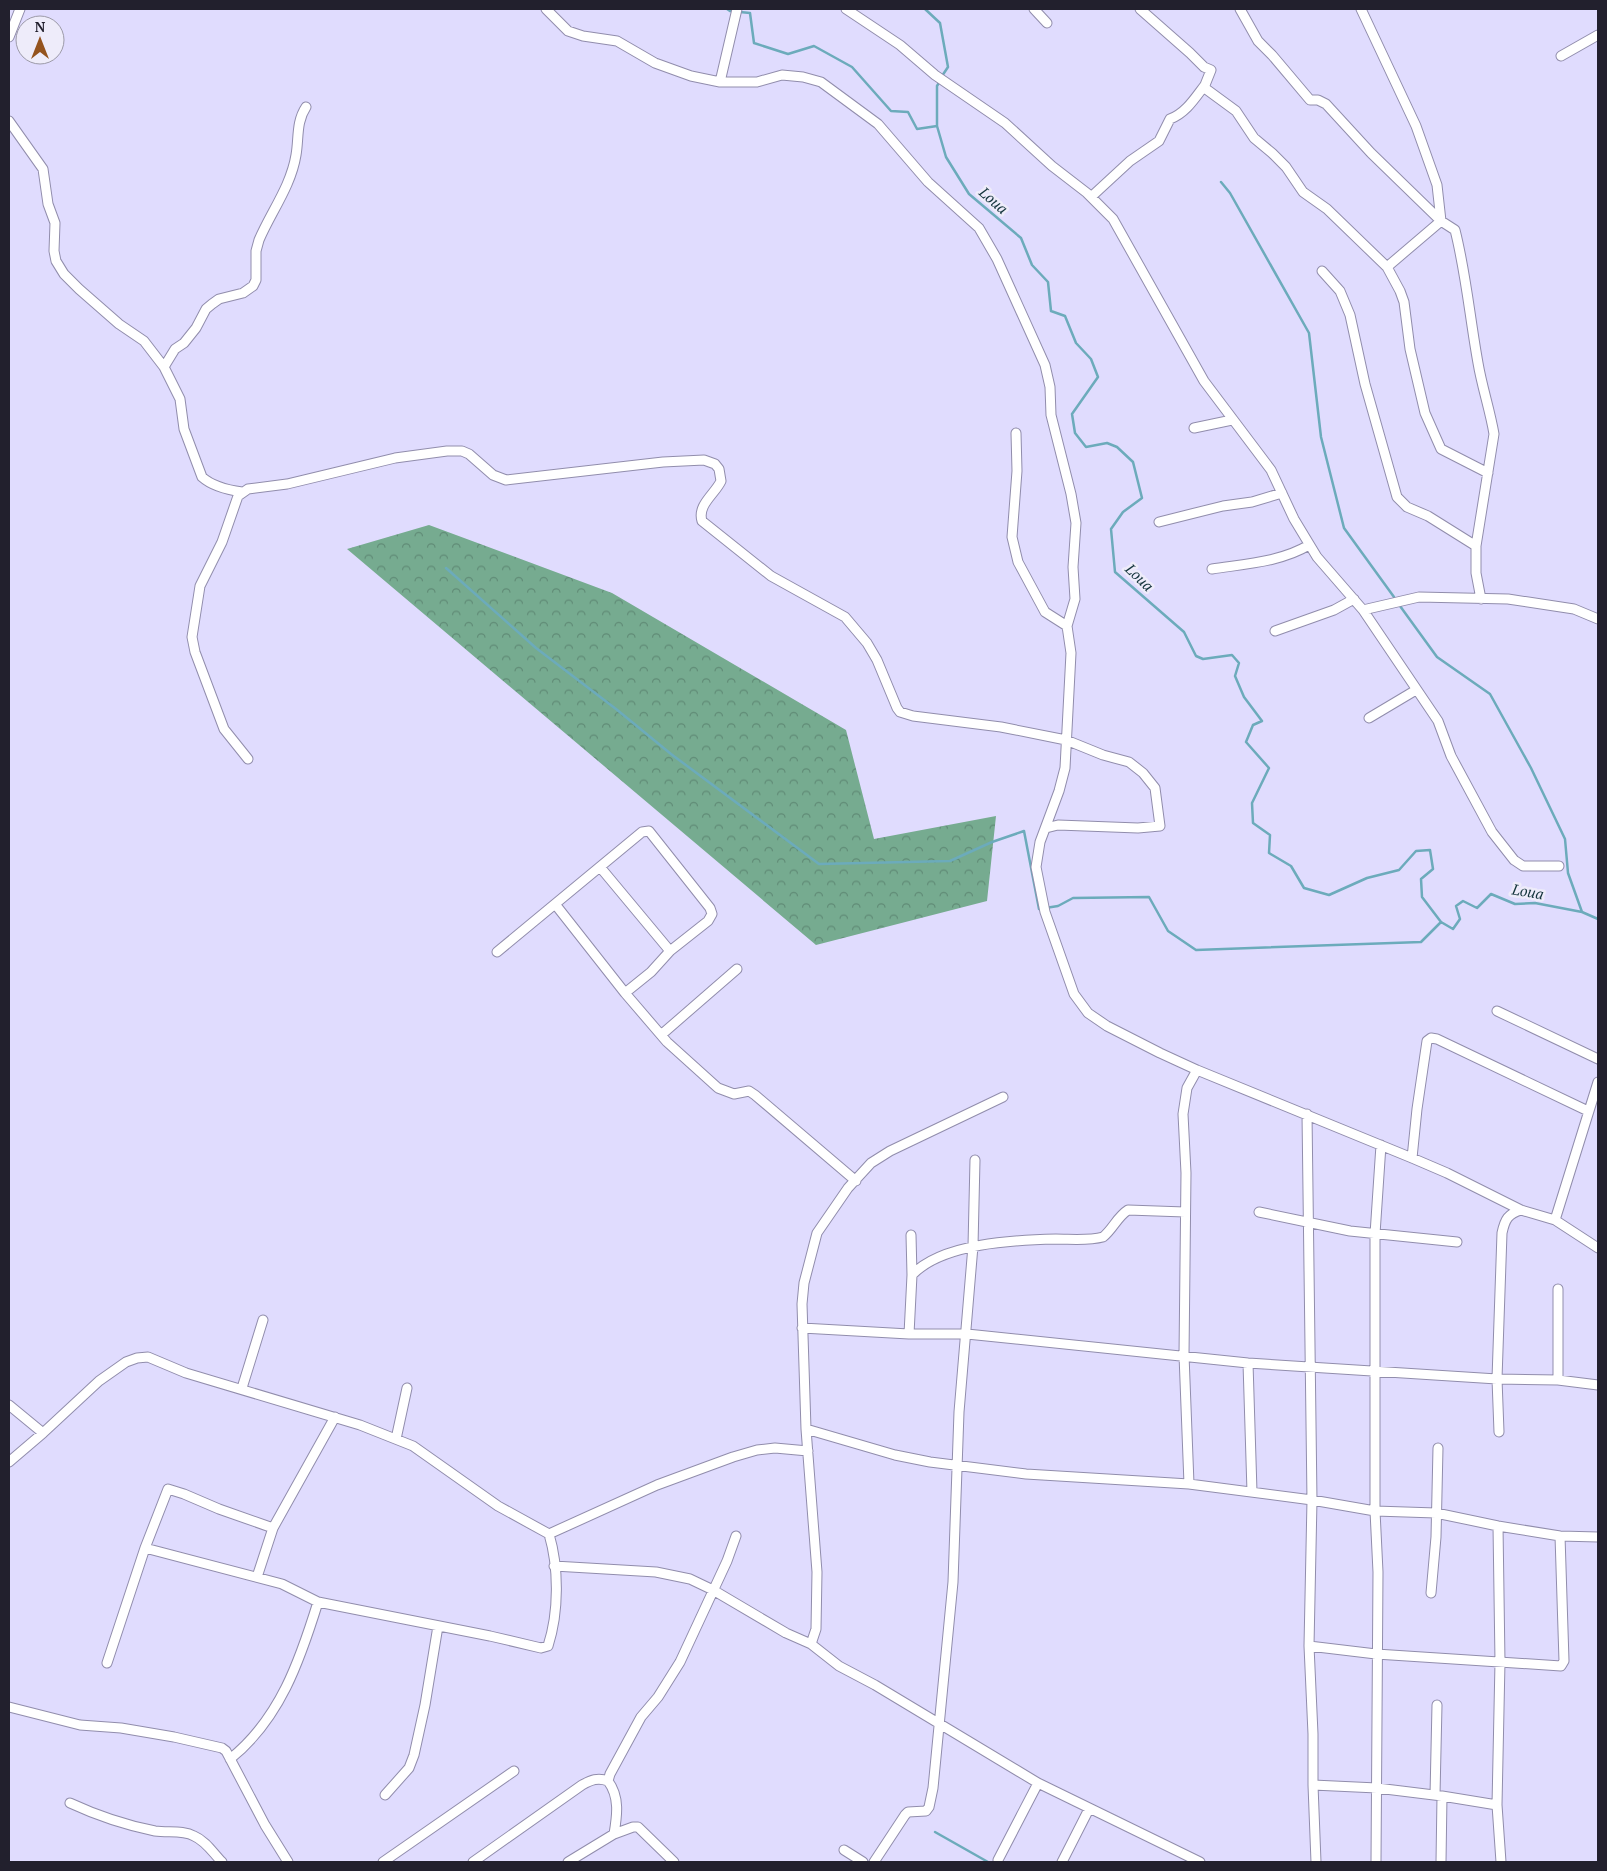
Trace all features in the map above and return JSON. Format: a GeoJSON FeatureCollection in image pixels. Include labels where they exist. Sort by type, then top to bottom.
{"type":"FeatureCollection","features":[{"type":"Feature","properties":{"kind":"street"},"geometry":{"type":"LineString","coordinates":[[9,37],[20,9]]}},
{"type":"Feature","properties":{"kind":"street"},"geometry":{"type":"LineString","coordinates":[[546,9],[568,30],[583,36],[617,41],[655,63],[691,76],[720,82],[757,82],[782,75],[803,77],[821,82],[878,124],[928,182],[979,228],[996,259],[1045,365],[1050,386],[1051,414],[1071,494],[1076,523],[1073,567],[1075,599],[1067,626],[1071,653],[1065,768],[1040,842],[1036,867],[1045,912],[1074,994],[1088,1013],[1107,1026],[1197,1070],[1447,1173],[1522,1210],[1555,1220],[1598,1248]]}},
{"type":"Feature","properties":{"kind":"street"},"geometry":{"type":"LineString","coordinates":[[846,9],[900,45],[935,75],[1005,123],[1052,166],[1091,197],[1113,219],[1204,381],[1271,470],[1309,545],[1317,557],[1363,610],[1438,721],[1451,756],[1492,832],[1514,860],[1523,866],[1559,866]]}},
{"type":"Feature","properties":{"kind":"street"},"geometry":{"type":"LineString","coordinates":[[1034,9],[1047,23]]}},
{"type":"Feature","properties":{"kind":"street"},"geometry":{"type":"LineString","coordinates":[[1091,197],[1130,161],[1159,141],[1170,118],[1184,111],[1205,85],[1212,70],[1204,67],[1190,52],[1140,9]]}},
{"type":"Feature","properties":{"kind":"street"},"geometry":{"type":"LineString","coordinates":[[1240,9],[1258,41],[1310,100],[1318,100],[1326,104],[1371,153],[1441,221],[1455,230],[1461,254],[1478,365],[1494,434],[1479,517],[1476,546],[1476,573],[1481,599]]}},
{"type":"Feature","properties":{"kind":"street"},"geometry":{"type":"LineString","coordinates":[[1361,9],[1416,126],[1437,185],[1441,221]]}},
{"type":"Feature","properties":{"kind":"street"},"geometry":{"type":"LineString","coordinates":[[720,82],[737,11]]}},
{"type":"Feature","properties":{"kind":"street"},"geometry":{"type":"LineString","coordinates":[[1561,56],[1598,35]]}},
{"type":"Feature","properties":{"kind":"street"},"geometry":{"type":"LineString","coordinates":[[1205,85],[1212,95],[1236,111],[1254,138],[1286,167],[1303,192],[1327,209],[1387,267],[1404,302],[1410,349],[1425,413],[1441,449],[1488,473]]}},
{"type":"Feature","properties":{"kind":"street"},"geometry":{"type":"LineString","coordinates":[[164,367],[175,349],[184,343],[196,328],[206,309],[219,299],[243,293],[253,286],[256,280],[256,251],[259,240],[293,171],[298,124],[300,116],[306,107]]}},
{"type":"Feature","properties":{"kind":"street"},"geometry":{"type":"LineString","coordinates":[[9,121],[43,169],[48,204],[55,223],[54,251],[56,261],[64,274],[104,312],[144,341],[164,367],[180,399],[184,429],[202,476],[208,482],[242,492],[287,484],[395,458],[447,450],[462,451],[469,454],[493,475],[506,480],[663,462],[710,461],[719,469],[721,481],[702,507],[700,512],[702,521],[771,576],[846,617],[872,651],[896,708],[900,712],[913,716],[1000,727],[1066,740],[1103,755],[1129,762],[1144,773],[1155,788],[1160,826],[1138,828],[1058,825],[1046,828]]}},
{"type":"Feature","properties":{"kind":"street"},"geometry":{"type":"LineString","coordinates":[[1387,267],[1441,221]]}},
{"type":"Feature","properties":{"kind":"street"},"geometry":{"type":"LineString","coordinates":[[1322,272],[1340,291],[1350,315],[1364,384],[1396,497],[1406,507],[1428,516],[1476,546]]}},
{"type":"Feature","properties":{"kind":"street"},"geometry":{"type":"LineString","coordinates":[[1194,428],[1232,420]]}},
{"type":"Feature","properties":{"kind":"street"},"geometry":{"type":"LineString","coordinates":[[1016,433],[1018,471],[1012,537],[1018,562],[1046,612],[1067,626]]}},
{"type":"Feature","properties":{"kind":"street"},"geometry":{"type":"LineString","coordinates":[[242,492],[238,496],[215,558],[200,586],[192,637],[195,652],[224,729],[248,759]]}},
{"type":"Feature","properties":{"kind":"street"},"geometry":{"type":"LineString","coordinates":[[1159,522],[1223,506],[1252,502],[1282,493]]}},
{"type":"Feature","properties":{"kind":"street"},"geometry":{"type":"LineString","coordinates":[[1212,569],[1278,558],[1297,552],[1309,545]]}},
{"type":"Feature","properties":{"kind":"street"},"geometry":{"type":"LineString","coordinates":[[1363,610],[1419,597],[1508,599],[1574,610],[1598,619]]}},
{"type":"Feature","properties":{"kind":"street"},"geometry":{"type":"LineString","coordinates":[[1275,631],[1334,610],[1354,599]]}},
{"type":"Feature","properties":{"kind":"street"},"geometry":{"type":"LineString","coordinates":[[1369,718],[1416,690]]}},
{"type":"Feature","properties":{"kind":"street"},"geometry":{"type":"LineString","coordinates":[[497,952],[642,832],[647,830],[711,912],[708,921],[670,951],[651,972],[625,994]]}},
{"type":"Feature","properties":{"kind":"street"},"geometry":{"type":"LineString","coordinates":[[600,867],[670,951]]}},
{"type":"Feature","properties":{"kind":"street"},"geometry":{"type":"LineString","coordinates":[[555,904],[625,994],[667,1042],[718,1088],[734,1094],[749,1091],[755,1094],[856,1181]]}},
{"type":"Feature","properties":{"kind":"street"},"geometry":{"type":"LineString","coordinates":[[661,1035],[737,969]]}},
{"type":"Feature","properties":{"kind":"street"},"geometry":{"type":"LineString","coordinates":[[1497,1011],[1598,1059]]}},
{"type":"Feature","properties":{"kind":"street"},"geometry":{"type":"LineString","coordinates":[[1412,1158],[1427,1041],[1431,1038],[1437,1039],[1588,1110]]}},
{"type":"Feature","properties":{"kind":"street"},"geometry":{"type":"LineString","coordinates":[[1189,1484],[1184,1355],[1184,1103],[1187,1088],[1197,1070]]}},
{"type":"Feature","properties":{"kind":"street"},"geometry":{"type":"LineString","coordinates":[[1555,1220],[1598,1082]]}},
{"type":"Feature","properties":{"kind":"street"},"geometry":{"type":"LineString","coordinates":[[811,1644],[816,1629],[817,1572],[806,1429],[802,1328],[804,1283],[817,1233],[840,1198],[871,1163],[890,1151],[1003,1097]]}},
{"type":"Feature","properties":{"kind":"street"},"geometry":{"type":"LineString","coordinates":[[1307,1114],[1312,1500],[1309,1646],[1314,1734],[1313,1785],[1316,1862]]}},
{"type":"Feature","properties":{"kind":"street"},"geometry":{"type":"LineString","coordinates":[[1376,1862],[1378,1572],[1375,1511],[1374,1370],[1375,1234],[1381,1145]]}},
{"type":"Feature","properties":{"kind":"street"},"geometry":{"type":"LineString","coordinates":[[874,1862],[908,1812],[926,1811],[929,1807],[934,1778],[937,1731],[940,1725],[953,1582],[959,1412],[973,1246],[975,1160]]}},
{"type":"Feature","properties":{"kind":"street"},"geometry":{"type":"LineString","coordinates":[[912,1275],[928,1263],[957,1250],[973,1246],[1021,1240],[1098,1238],[1106,1235],[1128,1210],[1185,1212]]}},
{"type":"Feature","properties":{"kind":"street"},"geometry":{"type":"LineString","coordinates":[[1499,1432],[1497,1379],[1502,1233],[1504,1220],[1511,1213],[1522,1210]]}},
{"type":"Feature","properties":{"kind":"street"},"geometry":{"type":"LineString","coordinates":[[1259,1212],[1350,1231],[1457,1242]]}},
{"type":"Feature","properties":{"kind":"street"},"geometry":{"type":"LineString","coordinates":[[909,1334],[912,1235]]}},
{"type":"Feature","properties":{"kind":"street"},"geometry":{"type":"LineString","coordinates":[[1558,1289],[1558,1380]]}},
{"type":"Feature","properties":{"kind":"street"},"geometry":{"type":"LineString","coordinates":[[242,1388],[263,1320]]}},
{"type":"Feature","properties":{"kind":"street"},"geometry":{"type":"LineString","coordinates":[[802,1328],[909,1334],[966,1334],[1248,1363],[1497,1379],[1558,1380],[1598,1385]]}},
{"type":"Feature","properties":{"kind":"street"},"geometry":{"type":"LineString","coordinates":[[9,1462],[99,1381],[126,1362],[148,1357],[186,1373],[242,1388],[360,1425],[413,1446],[498,1506],[549,1534],[553,1548],[555,1589],[552,1631],[548,1646],[545,1648],[318,1602],[282,1584],[145,1548]]}},
{"type":"Feature","properties":{"kind":"street"},"geometry":{"type":"LineString","coordinates":[[1248,1363],[1252,1492]]}},
{"type":"Feature","properties":{"kind":"street"},"geometry":{"type":"LineString","coordinates":[[396,1439],[407,1388]]}},
{"type":"Feature","properties":{"kind":"street"},"geometry":{"type":"LineString","coordinates":[[9,1405],[43,1433]]}},
{"type":"Feature","properties":{"kind":"street"},"geometry":{"type":"LineString","coordinates":[[257,1577],[273,1528],[335,1418]]}},
{"type":"Feature","properties":{"kind":"street"},"geometry":{"type":"LineString","coordinates":[[806,1429],[895,1455],[957,1466],[1026,1474],[1189,1484],[1312,1500],[1375,1511],[1436,1513],[1560,1536],[1598,1537]]}},
{"type":"Feature","properties":{"kind":"street"},"geometry":{"type":"LineString","coordinates":[[549,1534],[657,1485],[733,1457],[757,1450],[775,1448],[808,1451]]}},
{"type":"Feature","properties":{"kind":"street"},"geometry":{"type":"LineString","coordinates":[[1431,1593],[1438,1448]]}},
{"type":"Feature","properties":{"kind":"street"},"geometry":{"type":"LineString","coordinates":[[107,1663],[145,1548],[168,1489],[273,1528]]}},
{"type":"Feature","properties":{"kind":"street"},"geometry":{"type":"LineString","coordinates":[[1498,1526],[1500,1662],[1497,1805],[1501,1862]]}},
{"type":"Feature","properties":{"kind":"street"},"geometry":{"type":"LineString","coordinates":[[608,1782],[621,1752],[642,1717],[658,1698],[680,1662],[727,1561],[736,1536]]}},
{"type":"Feature","properties":{"kind":"street"},"geometry":{"type":"LineString","coordinates":[[1309,1646],[1376,1654],[1561,1666],[1564,1663],[1560,1536]]}},
{"type":"Feature","properties":{"kind":"street"},"geometry":{"type":"LineString","coordinates":[[554,1566],[656,1572],[690,1579],[713,1590],[786,1633],[811,1644],[840,1666],[1038,1783],[1200,1862]]}},
{"type":"Feature","properties":{"kind":"street"},"geometry":{"type":"LineString","coordinates":[[230,1759],[245,1747],[279,1702],[300,1659],[318,1602]]}},
{"type":"Feature","properties":{"kind":"street"},"geometry":{"type":"LineString","coordinates":[[385,1795],[409,1768],[414,1755],[425,1705],[438,1626]]}},
{"type":"Feature","properties":{"kind":"street"},"geometry":{"type":"LineString","coordinates":[[1437,1705],[1441,1862]]}},
{"type":"Feature","properties":{"kind":"street"},"geometry":{"type":"LineString","coordinates":[[9,1707],[80,1725],[121,1728],[222,1748],[288,1862]]}},
{"type":"Feature","properties":{"kind":"street"},"geometry":{"type":"LineString","coordinates":[[383,1862],[514,1771]]}},
{"type":"Feature","properties":{"kind":"street"},"geometry":{"type":"LineString","coordinates":[[473,1862],[582,1785],[592,1780],[602,1779],[613,1788],[617,1818],[614,1834]]}},
{"type":"Feature","properties":{"kind":"street"},"geometry":{"type":"LineString","coordinates":[[998,1860],[1038,1783]]}},
{"type":"Feature","properties":{"kind":"street"},"geometry":{"type":"LineString","coordinates":[[1313,1785],[1377,1788],[1438,1795],[1497,1805]]}},
{"type":"Feature","properties":{"kind":"street"},"geometry":{"type":"LineString","coordinates":[[70,1803],[126,1825],[157,1831],[188,1833],[197,1837],[222,1862]]}},
{"type":"Feature","properties":{"kind":"street"},"geometry":{"type":"LineString","coordinates":[[1062,1862],[1089,1809]]}},
{"type":"Feature","properties":{"kind":"street"},"geometry":{"type":"LineString","coordinates":[[568,1862],[614,1834],[633,1827],[638,1827],[674,1862]]}},
{"type":"Feature","properties":{"kind":"street"},"geometry":{"type":"LineString","coordinates":[[844,1850],[863,1862]]}},
{"type":"Feature","properties":{"kind":"green space"},"geometry":{"type":"Polygon","coordinates":[[[429,525],[612,593],[846,730],[874,839],[996,816],[987,901],[816,945],[347,549],[429,525]]]}},
{"type":"Feature","properties":{"kind":"waterway","name":"Loua"},"geometry":{"type":"LineString","coordinates":[[727,9],[750,13],[754,43],[788,54],[814,46],[852,67],[891,111],[908,112],[917,129],[937,126],[946,157],[969,194],[1021,238],[1032,265],[1048,282],[1051,311],[1065,316],[1076,343],[1091,359],[1098,377],[1072,414],[1075,433],[1086,447],[1107,443],[1117,447],[1133,462],[1142,498],[1123,512],[1111,529],[1115,572],[1184,632],[1196,656],[1203,659],[1232,655],[1239,663],[1235,676],[1244,697],[1262,721],[1253,725],[1246,742],[1269,768],[1252,803],[1253,823],[1270,835],[1269,853],[1291,866],[1304,888],[1329,895],[1367,878],[1399,870],[1416,851],[1430,850],[1433,869],[1421,879],[1422,897],[1441,922],[1453,929],[1460,919],[1456,906],[1463,901],[1477,908],[1491,894],[1515,904],[1535,903],[1582,912],[1598,919]]}},
{"type":"Feature","properties":{"kind":"waterway"},"geometry":{"type":"LineString","coordinates":[[925,9],[940,23],[948,67],[942,76]]}},
{"type":"Feature","properties":{"kind":"waterway"},"geometry":{"type":"LineString","coordinates":[[937,126],[937,86],[940,81]]}},
{"type":"Feature","properties":{"kind":"waterway"},"geometry":{"type":"LineString","coordinates":[[1221,182],[1230,193],[1309,333],[1321,437],[1344,528],[1394,597]]}},
{"type":"Feature","properties":{"kind":"waterway"},"geometry":{"type":"LineString","coordinates":[[446,568],[536,648],[671,754],[819,864],[950,861],[992,842],[1024,831],[1039,909],[1058,906],[1073,898],[1149,897],[1168,931],[1196,950],[1421,942],[1441,922]]}},
{"type":"Feature","properties":{"kind":"waterway"},"geometry":{"type":"LineString","coordinates":[[1400,606],[1437,657],[1490,694],[1531,768],[1565,839],[1568,873],[1582,912]]}},
{"type":"Feature","properties":{"kind":"waterway"},"geometry":{"type":"LineString","coordinates":[[935,1832],[988,1862]]}}]}
